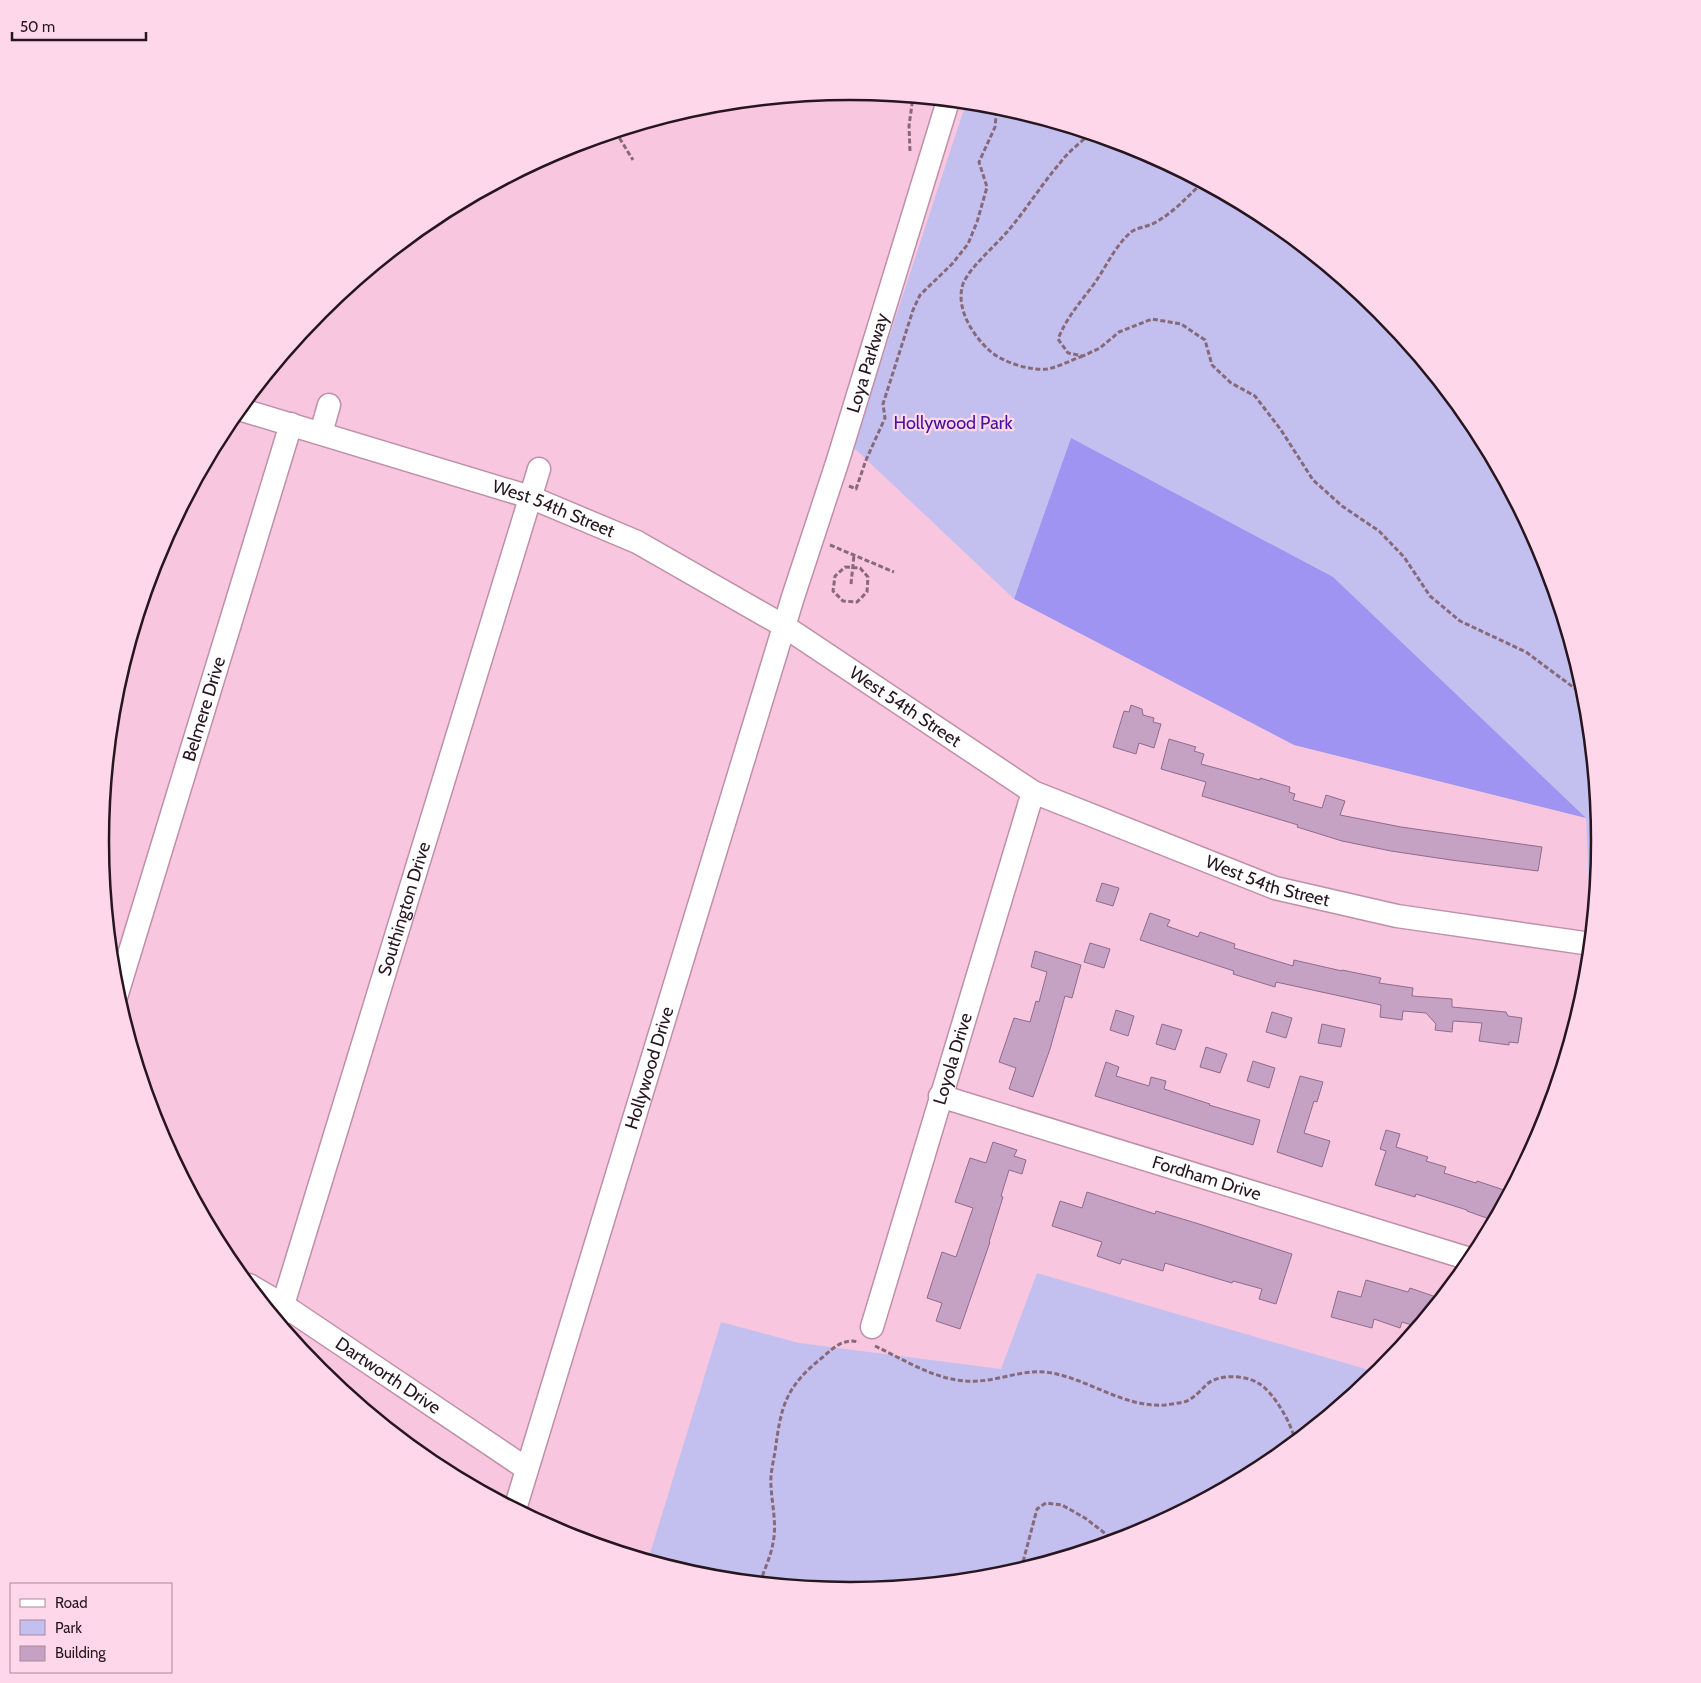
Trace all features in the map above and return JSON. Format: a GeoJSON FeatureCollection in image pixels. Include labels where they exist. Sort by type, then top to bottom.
{"type":"FeatureCollection","features":[{"type":"Feature","properties":{"kind":"street","name":"Loya Parkway"},"geometry":{"type":"LineString","coordinates":[[784,626],[838,460],[946,106]]}},
{"type":"Feature","properties":{"kind":"street"},"geometry":{"type":"LineString","coordinates":[[320,433],[329,405]]}},
{"type":"Feature","properties":{"kind":"street","name":"West 54th Street"},"geometry":{"type":"LineString","coordinates":[[247,412],[530,497],[637,542],[784,626],[1034,792],[1274,888],[1397,916],[1585,943]]}},
{"type":"Feature","properties":{"kind":"street","name":"Belmere Drive"},"geometry":{"type":"LineString","coordinates":[[122,978],[291,424]]}},
{"type":"Feature","properties":{"kind":"street","name":"Southington Drive"},"geometry":{"type":"LineString","coordinates":[[281,1313],[539,470]]}},
{"type":"Feature","properties":{"kind":"street","name":"Hollywood Drive"},"geometry":{"type":"LineString","coordinates":[[516,1503],[784,626]]}},
{"type":"Feature","properties":{"kind":"street","name":"Loyola Drive"},"geometry":{"type":"LineString","coordinates":[[867,1337],[1034,792]]}},
{"type":"Feature","properties":{"kind":"street","name":"Fordham Drive"},"geometry":{"type":"LineString","coordinates":[[940,1096],[1464,1257]]}},
{"type":"Feature","properties":{"kind":"street","name":"Dartworth Drive"},"geometry":{"type":"LineString","coordinates":[[281,1313],[527,1469]]}},
{"type":"Feature","properties":{"kind":"path"},"geometry":{"type":"LineString","coordinates":[[910,159],[909,126],[912,103]]}},
{"type":"Feature","properties":{"kind":"path"},"geometry":{"type":"LineString","coordinates":[[856,489],[885,418],[883,404],[913,310],[920,295],[952,264],[968,244],[977,222],[987,187],[979,162],[995,127],[996,114]]}},
{"type":"Feature","properties":{"kind":"path"},"geometry":{"type":"LineString","coordinates":[[618,137],[633,160]]}},
{"type":"Feature","properties":{"kind":"path"},"geometry":{"type":"LineString","coordinates":[[1086,138],[1060,161],[1008,231],[968,275],[963,286],[962,305],[969,324],[980,342],[1007,362],[1026,367],[1046,369],[1100,348],[1118,332],[1152,319],[1181,324],[1205,340],[1212,365],[1231,383],[1255,396],[1313,480],[1342,506],[1379,531],[1404,558],[1430,596],[1460,621],[1526,652],[1576,689]]}},
{"type":"Feature","properties":{"kind":"path"},"geometry":{"type":"LineString","coordinates":[[1083,356],[1068,353],[1058,339],[1064,324],[1077,304],[1092,287],[1111,256],[1132,231],[1154,223],[1176,209],[1198,187]]}},
{"type":"Feature","properties":{"kind":"path"},"geometry":{"type":"LineString","coordinates":[[840,548],[894,572]]}},
{"type":"Feature","properties":{"kind":"path"},"geometry":{"type":"LineString","coordinates":[[851,584],[854,555]]}},
{"type":"Feature","properties":{"kind":"path"},"geometry":{"type":"LineString","coordinates":[[845,567],[853,567],[860,568],[868,577],[867,592],[857,602],[843,601],[833,591],[835,576],[845,567]]}},
{"type":"Feature","properties":{"kind":"path"},"geometry":{"type":"LineString","coordinates":[[762,1578],[773,1544],[775,1523],[770,1483],[780,1418],[785,1400],[794,1384],[814,1364],[839,1344],[851,1340],[867,1337],[939,1376],[959,1381],[979,1381],[1023,1373],[1045,1372],[1071,1378],[1126,1400],[1144,1404],[1164,1405],[1186,1401],[1198,1394],[1209,1383],[1221,1377],[1240,1378],[1258,1383],[1279,1403],[1295,1435]]}},
{"type":"Feature","properties":{"kind":"path"},"geometry":{"type":"LineString","coordinates":[[1023,1562],[1037,1510],[1046,1503],[1062,1505],[1085,1518],[1108,1537]]}},
{"type":"Feature","properties":{"kind":"green space","name":"Hollywood Park"},"geometry":{"type":"Polygon","coordinates":[[[964,109],[1042,125],[1089,139],[1134,156],[1178,176],[1221,199],[1302,253],[1375,317],[1439,390],[1493,471],[1516,514],[1536,558],[1553,603],[1578,697],[1586,745],[1590,793],[1592,842],[1589,899],[1586,818],[1071,438],[1014,599],[853,447],[964,109]]]}},
{"type":"Feature","properties":{"kind":"green space"},"geometry":{"type":"Polygon","coordinates":[[[1037,1273],[1371,1370],[1302,1430],[1221,1484],[1178,1507],[1134,1527],[1089,1544],[1042,1558],[995,1569],[947,1577],[850,1583],[754,1577],[706,1569],[649,1555],[721,1322],[799,1343],[1001,1369],[1037,1273]]]}},
{"type":"Feature","properties":{"kind":"shaded area"},"geometry":{"type":"Polygon","coordinates":[[[1071,438],[1333,577],[1586,818],[1294,745],[1014,599],[1071,438]]]}},
{"type":"Feature","properties":{"kind":"building"},"geometry":{"type":"Polygon","coordinates":[[[1131,705],[1142,709],[1143,715],[1154,718],[1153,722],[1161,724],[1154,748],[1139,743],[1136,754],[1113,747],[1124,711],[1129,712],[1131,705]]]}},
{"type":"Feature","properties":{"kind":"building"},"geometry":{"type":"Polygon","coordinates":[[[1169,739],[1196,747],[1194,751],[1204,754],[1201,764],[1290,787],[1289,792],[1295,794],[1293,800],[1322,808],[1326,795],[1345,801],[1340,815],[1401,827],[1542,847],[1538,871],[1391,851],[1342,841],[1297,827],[1298,825],[1202,796],[1206,782],[1161,769],[1169,739]]]}},
{"type":"Feature","properties":{"kind":"building"},"geometry":{"type":"Polygon","coordinates":[[[1102,883],[1119,888],[1113,906],[1096,901],[1102,883]]]}},
{"type":"Feature","properties":{"kind":"building"},"geometry":{"type":"Polygon","coordinates":[[[1150,913],[1170,920],[1167,926],[1198,937],[1200,932],[1235,944],[1234,948],[1293,966],[1294,960],[1381,978],[1379,983],[1413,988],[1412,996],[1452,999],[1452,1007],[1506,1012],[1508,1016],[1522,1018],[1518,1043],[1509,1042],[1509,1045],[1479,1041],[1482,1023],[1453,1021],[1452,1032],[1435,1030],[1436,1024],[1426,1013],[1403,1011],[1402,1020],[1380,1017],[1381,1005],[1276,982],[1275,987],[1233,974],[1234,971],[1140,940],[1150,913]]]}},
{"type":"Feature","properties":{"kind":"building"},"geometry":{"type":"Polygon","coordinates":[[[1090,943],[1110,949],[1104,968],[1084,962],[1090,943]]]}},
{"type":"Feature","properties":{"kind":"building"},"geometry":{"type":"Polygon","coordinates":[[[1035,951],[1081,965],[1072,998],[1065,996],[1050,1049],[1033,1097],[1009,1089],[1016,1068],[999,1062],[1014,1018],[1030,1022],[1036,1001],[1039,1002],[1047,972],[1031,967],[1035,951]]]}},
{"type":"Feature","properties":{"kind":"building"},"geometry":{"type":"Polygon","coordinates":[[[1116,1010],[1134,1016],[1128,1036],[1110,1030],[1116,1010]]]}},
{"type":"Feature","properties":{"kind":"building"},"geometry":{"type":"Polygon","coordinates":[[[1272,1012],[1292,1018],[1286,1038],[1266,1032],[1272,1012]]]}},
{"type":"Feature","properties":{"kind":"building"},"geometry":{"type":"Polygon","coordinates":[[[1162,1024],[1182,1030],[1175,1050],[1156,1044],[1162,1024]]]}},
{"type":"Feature","properties":{"kind":"building"},"geometry":{"type":"Polygon","coordinates":[[[1322,1024],[1345,1029],[1341,1047],[1318,1043],[1322,1024]]]}},
{"type":"Feature","properties":{"kind":"building"},"geometry":{"type":"Polygon","coordinates":[[[1206,1047],[1227,1054],[1220,1073],[1200,1067],[1206,1047]]]}},
{"type":"Feature","properties":{"kind":"building"},"geometry":{"type":"Polygon","coordinates":[[[1253,1061],[1275,1068],[1269,1088],[1247,1081],[1253,1061]]]}},
{"type":"Feature","properties":{"kind":"building"},"geometry":{"type":"Polygon","coordinates":[[[1106,1062],[1119,1067],[1116,1076],[1149,1086],[1151,1077],[1166,1081],[1164,1089],[1260,1120],[1253,1145],[1095,1096],[1106,1062]]]}},
{"type":"Feature","properties":{"kind":"building"},"geometry":{"type":"Polygon","coordinates":[[[1300,1076],[1323,1082],[1317,1102],[1314,1101],[1304,1133],[1330,1141],[1322,1167],[1277,1152],[1300,1076]]]}},
{"type":"Feature","properties":{"kind":"building"},"geometry":{"type":"Polygon","coordinates":[[[1386,1130],[1400,1134],[1396,1147],[1428,1157],[1426,1161],[1446,1167],[1444,1173],[1505,1190],[1489,1219],[1416,1194],[1415,1197],[1375,1185],[1386,1151],[1380,1149],[1386,1130]]]}},
{"type":"Feature","properties":{"kind":"building"},"geometry":{"type":"Polygon","coordinates":[[[993,1142],[1017,1150],[1014,1156],[1026,1160],[1022,1174],[1009,1170],[990,1242],[960,1329],[936,1321],[942,1303],[927,1298],[942,1252],[956,1257],[973,1208],[955,1202],[970,1158],[986,1163],[993,1142]]]}},
{"type":"Feature","properties":{"kind":"building"},"geometry":{"type":"Polygon","coordinates":[[[1087,1192],[1155,1214],[1156,1211],[1199,1224],[1292,1254],[1276,1304],[1259,1299],[1262,1289],[1233,1281],[1232,1283],[1165,1263],[1163,1271],[1122,1259],[1120,1264],[1097,1256],[1102,1242],[1052,1226],[1060,1201],[1082,1208],[1087,1192]]]}},
{"type":"Feature","properties":{"kind":"building"},"geometry":{"type":"Polygon","coordinates":[[[1366,1280],[1408,1292],[1410,1288],[1436,1297],[1412,1325],[1402,1322],[1400,1328],[1374,1319],[1372,1328],[1331,1317],[1338,1291],[1361,1297],[1366,1280]]]}}]}
